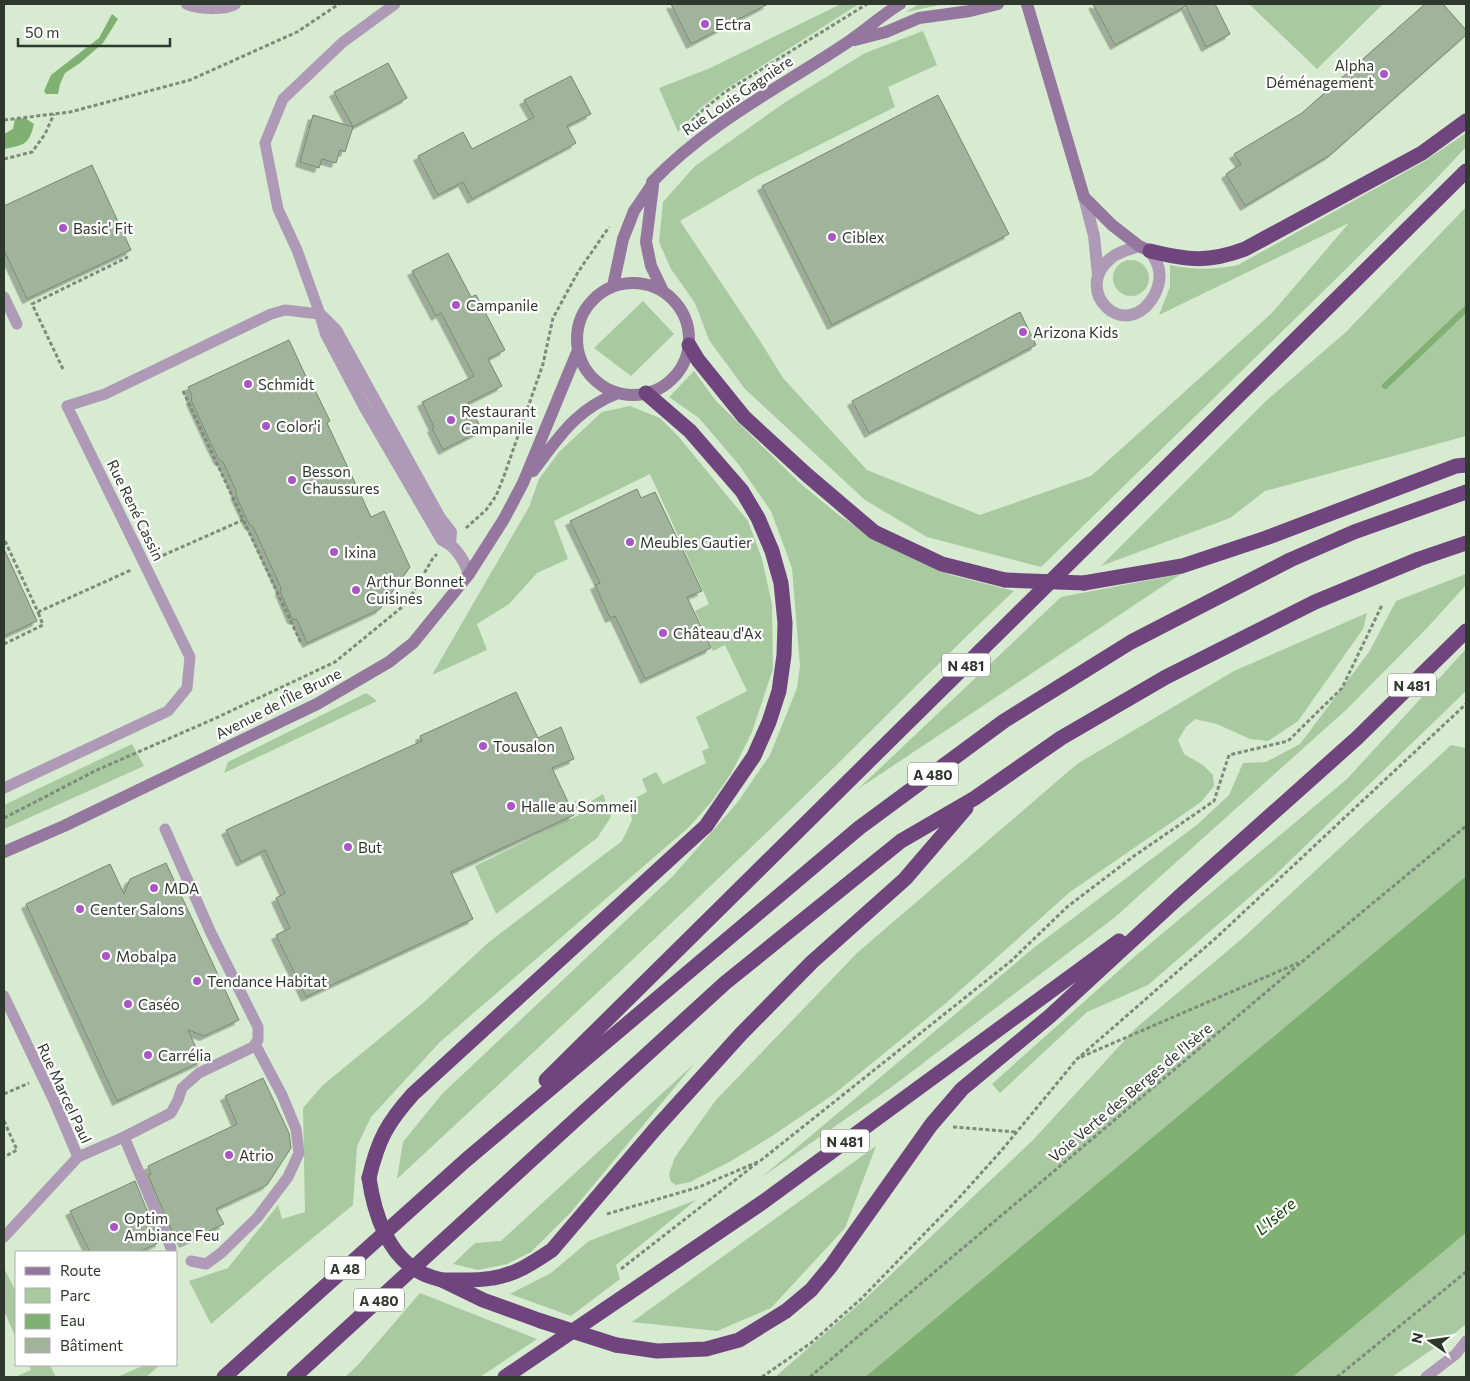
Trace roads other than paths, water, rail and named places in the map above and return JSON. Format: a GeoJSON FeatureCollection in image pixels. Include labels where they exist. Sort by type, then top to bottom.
{"type":"FeatureCollection","features":[{"type":"Feature","properties":{"kind":"highway"},"geometry":{"type":"LineString","coordinates":[[1144,248],[1180,258],[1201,259],[1228,256],[1245,249],[1422,153],[1466,121]]}},
{"type":"Feature","properties":{"kind":"highway","name":"N 481"},"geometry":{"type":"LineString","coordinates":[[466,1160],[1466,171]]}},
{"type":"Feature","properties":{"kind":"highway"},"geometry":{"type":"LineString","coordinates":[[689,345],[698,360],[744,417],[807,475],[874,532],[942,564],[1005,580],[1084,583],[1182,566],[1266,538],[1456,466],[1466,465]]}},
{"type":"Feature","properties":{"kind":"highway"},"geometry":{"type":"LineString","coordinates":[[646,393],[690,431],[742,492],[758,518],[772,551],[781,583],[785,623],[784,655],[779,691],[769,722],[754,756],[706,826],[414,1094],[397,1112],[378,1144],[369,1178],[376,1216],[394,1249],[420,1272],[484,1300],[616,1345],[657,1351],[706,1349],[739,1340],[786,1311],[811,1290],[876,1204],[930,1125],[962,1089],[1050,1016],[1179,897]]}},
{"type":"Feature","properties":{"kind":"highway","name":"A 480"},"geometry":{"type":"LineString","coordinates":[[466,1160],[859,828],[1004,721],[1131,642],[1282,564],[1354,532],[1466,492]]}},
{"type":"Feature","properties":{"kind":"highway","name":"A 480"},"geometry":{"type":"LineString","coordinates":[[294,1377],[725,983],[901,841],[975,798],[1061,738],[1166,677],[1315,602],[1419,558],[1466,543]]}},
{"type":"Feature","properties":{"kind":"highway","name":"N 481"},"geometry":{"type":"LineString","coordinates":[[505,1377],[763,1202],[1179,897],[1358,738],[1466,631]]}},
{"type":"Feature","properties":{"kind":"highway"},"geometry":{"type":"LineString","coordinates":[[442,1280],[493,1278],[523,1268],[552,1250],[656,1128],[741,1034],[812,962],[905,878],[975,798]]}},
{"type":"Feature","properties":{"kind":"highway","name":"A 48"},"geometry":{"type":"LineString","coordinates":[[224,1377],[466,1160]]}},
{"type":"Feature","properties":{"kind":"street"},"geometry":{"type":"LineString","coordinates":[[187,4],[196,8],[235,4]]}},
{"type":"Feature","properties":{"kind":"street","name":"Rue Louis Gagnière"},"geometry":{"type":"LineString","coordinates":[[613,286],[623,239],[634,211],[652,182],[664,170],[690,146],[757,99],[848,42],[900,4]]}},
{"type":"Feature","properties":{"kind":"street","name":"Rue Louis Gagnière"},"geometry":{"type":"LineString","coordinates":[[848,42],[886,32],[920,18],[970,11],[998,4]]}},
{"type":"Feature","properties":{"kind":"street"},"geometry":{"type":"LineString","coordinates":[[1027,4],[1084,197],[1094,236],[1098,275]]}},
{"type":"Feature","properties":{"kind":"street"},"geometry":{"type":"LineString","coordinates":[[653,183],[646,242],[651,266],[663,292]]}},
{"type":"Feature","properties":{"kind":"street"},"geometry":{"type":"LineString","coordinates":[[1084,197],[1112,225],[1144,248],[1158,263],[1160,276],[1157,289],[1151,300],[1135,314],[1116,314],[1108,310],[1101,303],[1096,287],[1098,275],[1103,264],[1112,256],[1144,248]]}},
{"type":"Feature","properties":{"kind":"street"},"geometry":{"type":"LineString","coordinates":[[630,283],[648,285],[663,292],[675,302],[684,315],[688,329],[689,345],[684,361],[675,376],[662,387],[646,393],[632,395],[618,393],[604,387],[592,377],[578,350],[577,334],[581,319],[589,305],[600,294],[613,286],[630,283]]}},
{"type":"Feature","properties":{"kind":"street"},"geometry":{"type":"LineString","coordinates":[[320,314],[326,334],[364,406],[442,540],[450,544],[465,563],[469,574]]}},
{"type":"Feature","properties":{"kind":"street","name":"Avenue de l'Île Brune"},"geometry":{"type":"LineString","coordinates":[[4,852],[64,826],[317,704],[389,662],[412,643],[469,574],[504,519],[523,483],[578,350]]}},
{"type":"Feature","properties":{"kind":"street","name":"Avenue de l'Île Brune"},"geometry":{"type":"LineString","coordinates":[[523,483],[573,420],[600,400],[618,393]]}},
{"type":"Feature","properties":{"kind":"lane"},"geometry":{"type":"LineString","coordinates":[[320,314],[297,250],[278,209],[265,143],[283,99],[343,42],[395,4]]}},
{"type":"Feature","properties":{"kind":"lane"},"geometry":{"type":"LineString","coordinates":[[4,297],[17,324]]}},
{"type":"Feature","properties":{"kind":"lane","name":"Rue René Cassin"},"geometry":{"type":"LineString","coordinates":[[4,788],[168,711],[187,688],[190,657],[67,406],[105,394],[271,314],[285,310],[320,314]]}},
{"type":"Feature","properties":{"kind":"lane"},"geometry":{"type":"LineString","coordinates":[[78,1157],[172,1113],[182,1088],[200,1072],[252,1048],[258,1040],[258,1027],[211,933],[165,829]]}},
{"type":"Feature","properties":{"kind":"lane","name":"Rue Marcel Paul"},"geometry":{"type":"LineString","coordinates":[[4,996],[56,1103],[78,1157],[4,1237]]}},
{"type":"Feature","properties":{"kind":"lane"},"geometry":{"type":"LineString","coordinates":[[191,1261],[206,1264],[221,1253],[258,1218],[288,1177],[299,1153],[296,1129],[286,1104],[255,1044]]}},
{"type":"Feature","properties":{"kind":"lane"},"geometry":{"type":"LineString","coordinates":[[124,1137],[171,1248]]}},
{"type":"Feature","properties":{"kind":"lane"},"geometry":{"type":"LineString","coordinates":[[1426,1377],[1456,1354],[1466,1341]]}},
{"type":"Feature","properties":{"kind":"water"},"geometry":{"type":"Polygon","coordinates":[[[112,14],[118,19],[103,43],[65,73],[58,94],[46,94],[44,91],[51,75],[99,38],[112,14]]]}},
{"type":"Feature","properties":{"kind":"water"},"geometry":{"type":"Polygon","coordinates":[[[25,118],[34,124],[28,140],[21,145],[4,149],[4,134],[13,129],[15,119],[25,118]]]}},
{"type":"Feature","properties":{"kind":"water","name":"L'Isère"},"geometry":{"type":"Polygon","coordinates":[[[1466,876],[1466,1233],[1293,1377],[865,1377],[1466,876]]]}},
{"type":"Feature","properties":{"kind":"waterway"},"geometry":{"type":"LineString","coordinates":[[1385,386],[1466,309]]}},
{"type":"Feature","properties":{"kind":"place","name":"Ectra"},"geometry":{"type":"Point","coordinates":[705,24]}},
{"type":"Feature","properties":{"kind":"place","name":"Alpha Déménagement"},"geometry":{"type":"Point","coordinates":[1384,74]}},
{"type":"Feature","properties":{"kind":"place","name":"Basic' Fit"},"geometry":{"type":"Point","coordinates":[63,228]}},
{"type":"Feature","properties":{"kind":"place","name":"Ciblex"},"geometry":{"type":"Point","coordinates":[832,237]}},
{"type":"Feature","properties":{"kind":"place","name":"Campanile"},"geometry":{"type":"Point","coordinates":[456,305]}},
{"type":"Feature","properties":{"kind":"place","name":"Arizona Kids"},"geometry":{"type":"Point","coordinates":[1023,332]}},
{"type":"Feature","properties":{"kind":"place","name":"Schmidt"},"geometry":{"type":"Point","coordinates":[248,384]}},
{"type":"Feature","properties":{"kind":"place","name":"Restaurant Campanile"},"geometry":{"type":"Point","coordinates":[451,420]}},
{"type":"Feature","properties":{"kind":"place","name":"Color'i"},"geometry":{"type":"Point","coordinates":[266,426]}},
{"type":"Feature","properties":{"kind":"place","name":"Besson Chaussures"},"geometry":{"type":"Point","coordinates":[292,480]}},
{"type":"Feature","properties":{"kind":"place","name":"Meubles Gautier"},"geometry":{"type":"Point","coordinates":[630,542]}},
{"type":"Feature","properties":{"kind":"place","name":"Ixina"},"geometry":{"type":"Point","coordinates":[334,552]}},
{"type":"Feature","properties":{"kind":"place","name":"Arthur Bonnet Cuisines"},"geometry":{"type":"Point","coordinates":[356,590]}},
{"type":"Feature","properties":{"kind":"place","name":"Château d'Ax"},"geometry":{"type":"Point","coordinates":[663,633]}},
{"type":"Feature","properties":{"kind":"place","name":"Tousalon"},"geometry":{"type":"Point","coordinates":[483,746]}},
{"type":"Feature","properties":{"kind":"place","name":"Halle au Sommeil"},"geometry":{"type":"Point","coordinates":[511,806]}},
{"type":"Feature","properties":{"kind":"place","name":"But"},"geometry":{"type":"Point","coordinates":[348,847]}},
{"type":"Feature","properties":{"kind":"place","name":"MDA"},"geometry":{"type":"Point","coordinates":[154,888]}},
{"type":"Feature","properties":{"kind":"place","name":"Center Salons"},"geometry":{"type":"Point","coordinates":[80,909]}},
{"type":"Feature","properties":{"kind":"place","name":"Mobalpa"},"geometry":{"type":"Point","coordinates":[106,956]}},
{"type":"Feature","properties":{"kind":"place","name":"Tendance Habitat"},"geometry":{"type":"Point","coordinates":[197,981]}},
{"type":"Feature","properties":{"kind":"place","name":"Caséo"},"geometry":{"type":"Point","coordinates":[128,1004]}},
{"type":"Feature","properties":{"kind":"place","name":"Carrélia"},"geometry":{"type":"Point","coordinates":[148,1055]}},
{"type":"Feature","properties":{"kind":"place","name":"Atrio"},"geometry":{"type":"Point","coordinates":[229,1155]}},
{"type":"Feature","properties":{"kind":"place","name":"Optim Ambiance Feu"},"geometry":{"type":"Point","coordinates":[114,1227]}}]}
